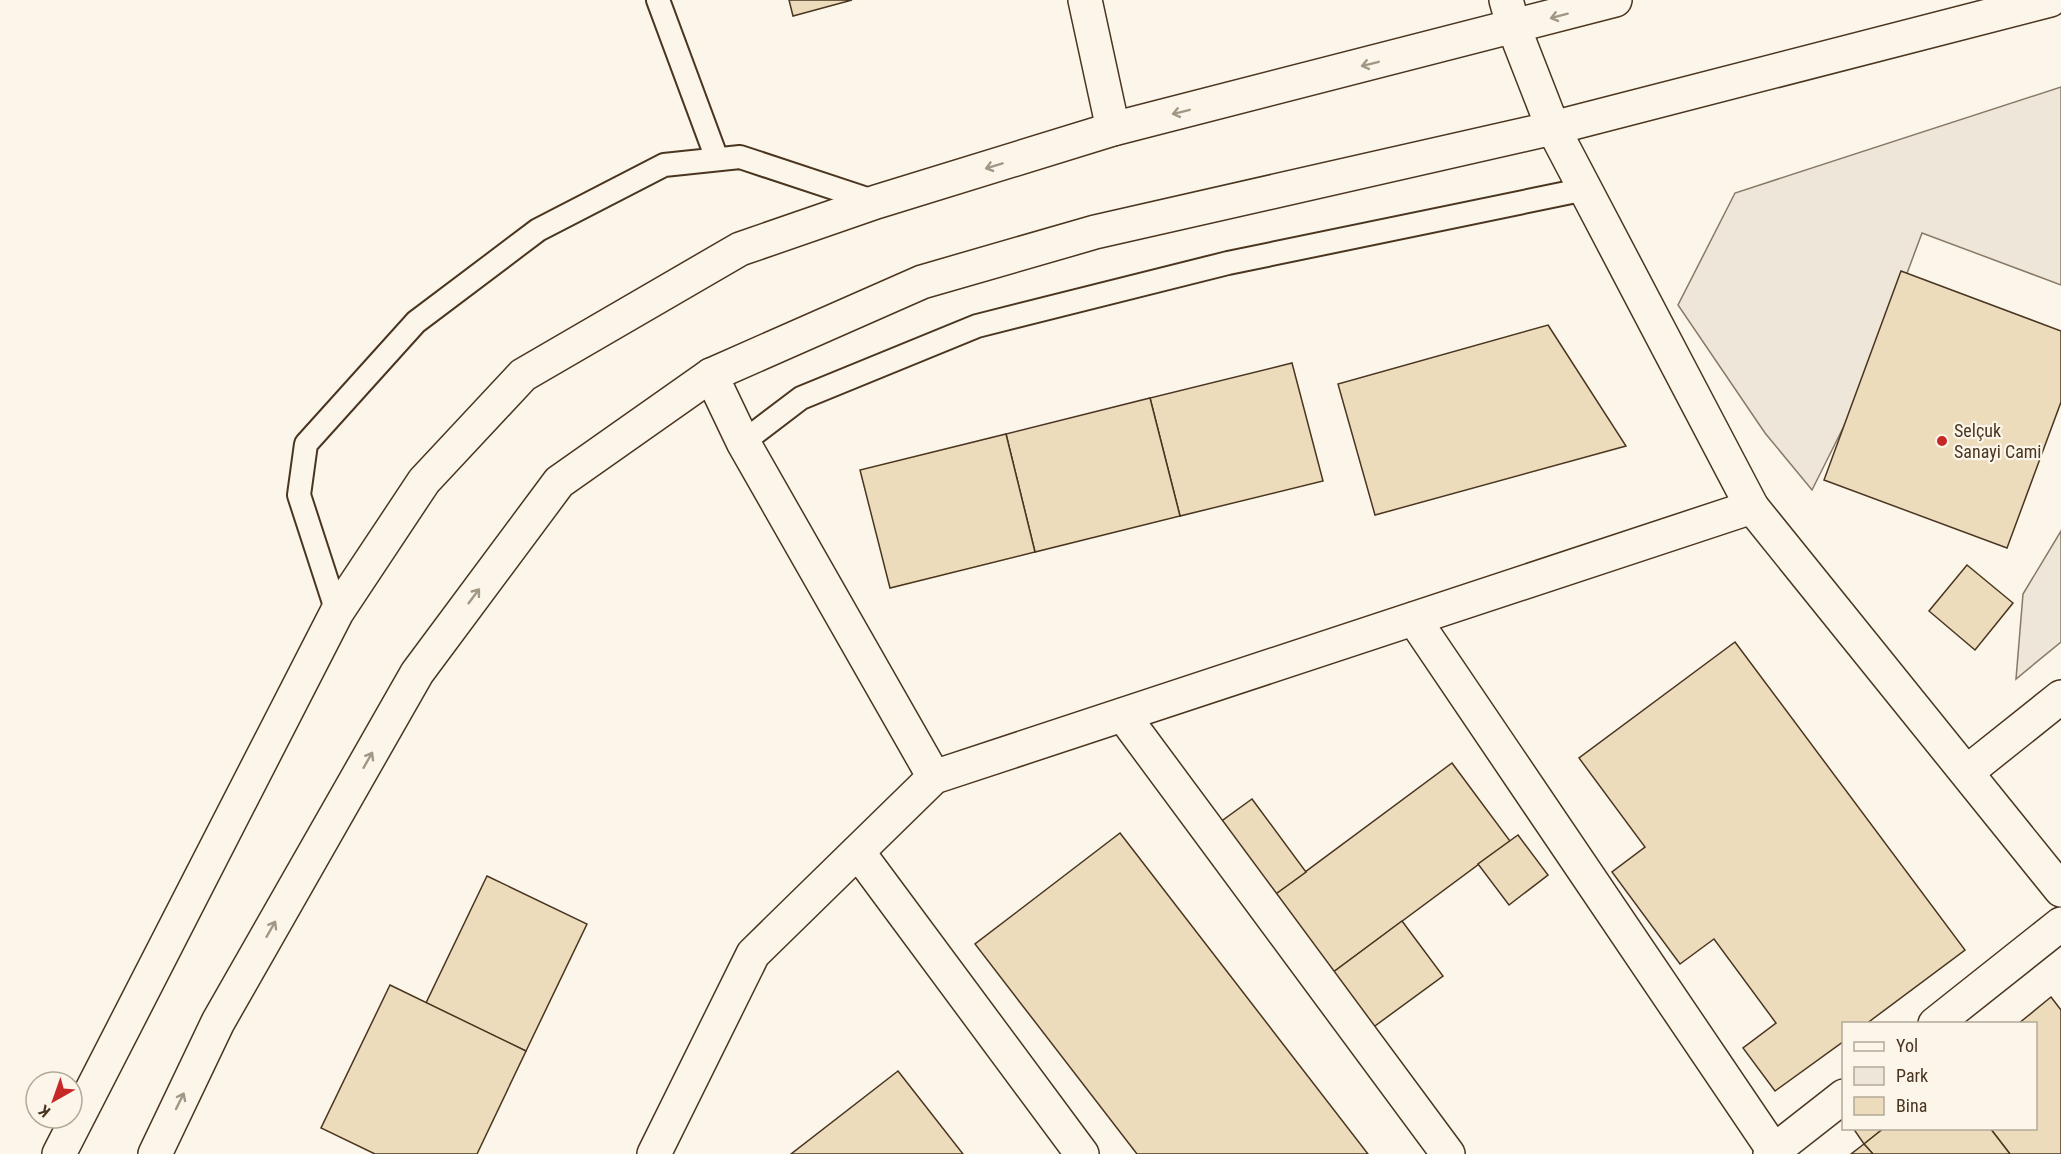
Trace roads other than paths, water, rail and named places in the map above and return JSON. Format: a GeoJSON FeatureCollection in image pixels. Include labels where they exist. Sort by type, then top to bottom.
{"type":"FeatureCollection","features":[{"type":"Feature","properties":{"kind":"street"},"geometry":{"type":"LineString","coordinates":[[1085,0],[1113,129]]}},
{"type":"Feature","properties":{"kind":"street"},"geometry":{"type":"LineString","coordinates":[[59,1154],[337,612],[424,481],[523,375],[740,249],[876,202],[1113,129],[1510,14],[1615,0]]}},
{"type":"Feature","properties":{"kind":"street"},"geometry":{"type":"LineString","coordinates":[[155,1154],[218,1022],[417,673],[559,482],[711,375],[922,282],[1095,232],[1553,128],[2050,0]]}},
{"type":"Feature","properties":{"kind":"street"},"geometry":{"type":"LineString","coordinates":[[1510,14],[1553,128],[1752,507],[2061,890]]}},
{"type":"Feature","properties":{"kind":"street"},"geometry":{"type":"LineString","coordinates":[[711,375],[743,442],[934,777]]}},
{"type":"Feature","properties":{"kind":"street"},"geometry":{"type":"LineString","coordinates":[[656,1153],[753,954],[934,777],[1752,507]]}},
{"type":"Feature","properties":{"kind":"street"},"geometry":{"type":"LineString","coordinates":[[1414,619],[1772,1152],[1842,1098]]}},
{"type":"Feature","properties":{"kind":"street"},"geometry":{"type":"LineString","coordinates":[[1966,772],[2061,697]]}},
{"type":"Feature","properties":{"kind":"street"},"geometry":{"type":"LineString","coordinates":[[1123,715],[1448,1154]]}},
{"type":"Feature","properties":{"kind":"street"},"geometry":{"type":"LineString","coordinates":[[858,852],[1082,1154]]}},
{"type":"Feature","properties":{"kind":"street"},"geometry":{"type":"LineString","coordinates":[[1936,1022],[2061,924]]}},
{"type":"Feature","properties":{"kind":"lane"},"geometry":{"type":"LineString","coordinates":[[658,0],[717,159]]}},
{"type":"Feature","properties":{"kind":"lane"},"geometry":{"type":"LineString","coordinates":[[337,612],[298,495],[306,444],[416,322],[538,230],[664,165],[740,157],[876,202]]}},
{"type":"Feature","properties":{"kind":"lane"},"geometry":{"type":"LineString","coordinates":[[743,442],[801,398],[977,326],[1228,263],[1586,189]]}},
{"type":"Feature","properties":{"kind":"place","name":"Selçuk Sanayi Cami"},"geometry":{"type":"Point","coordinates":[1942,441]}}]}
